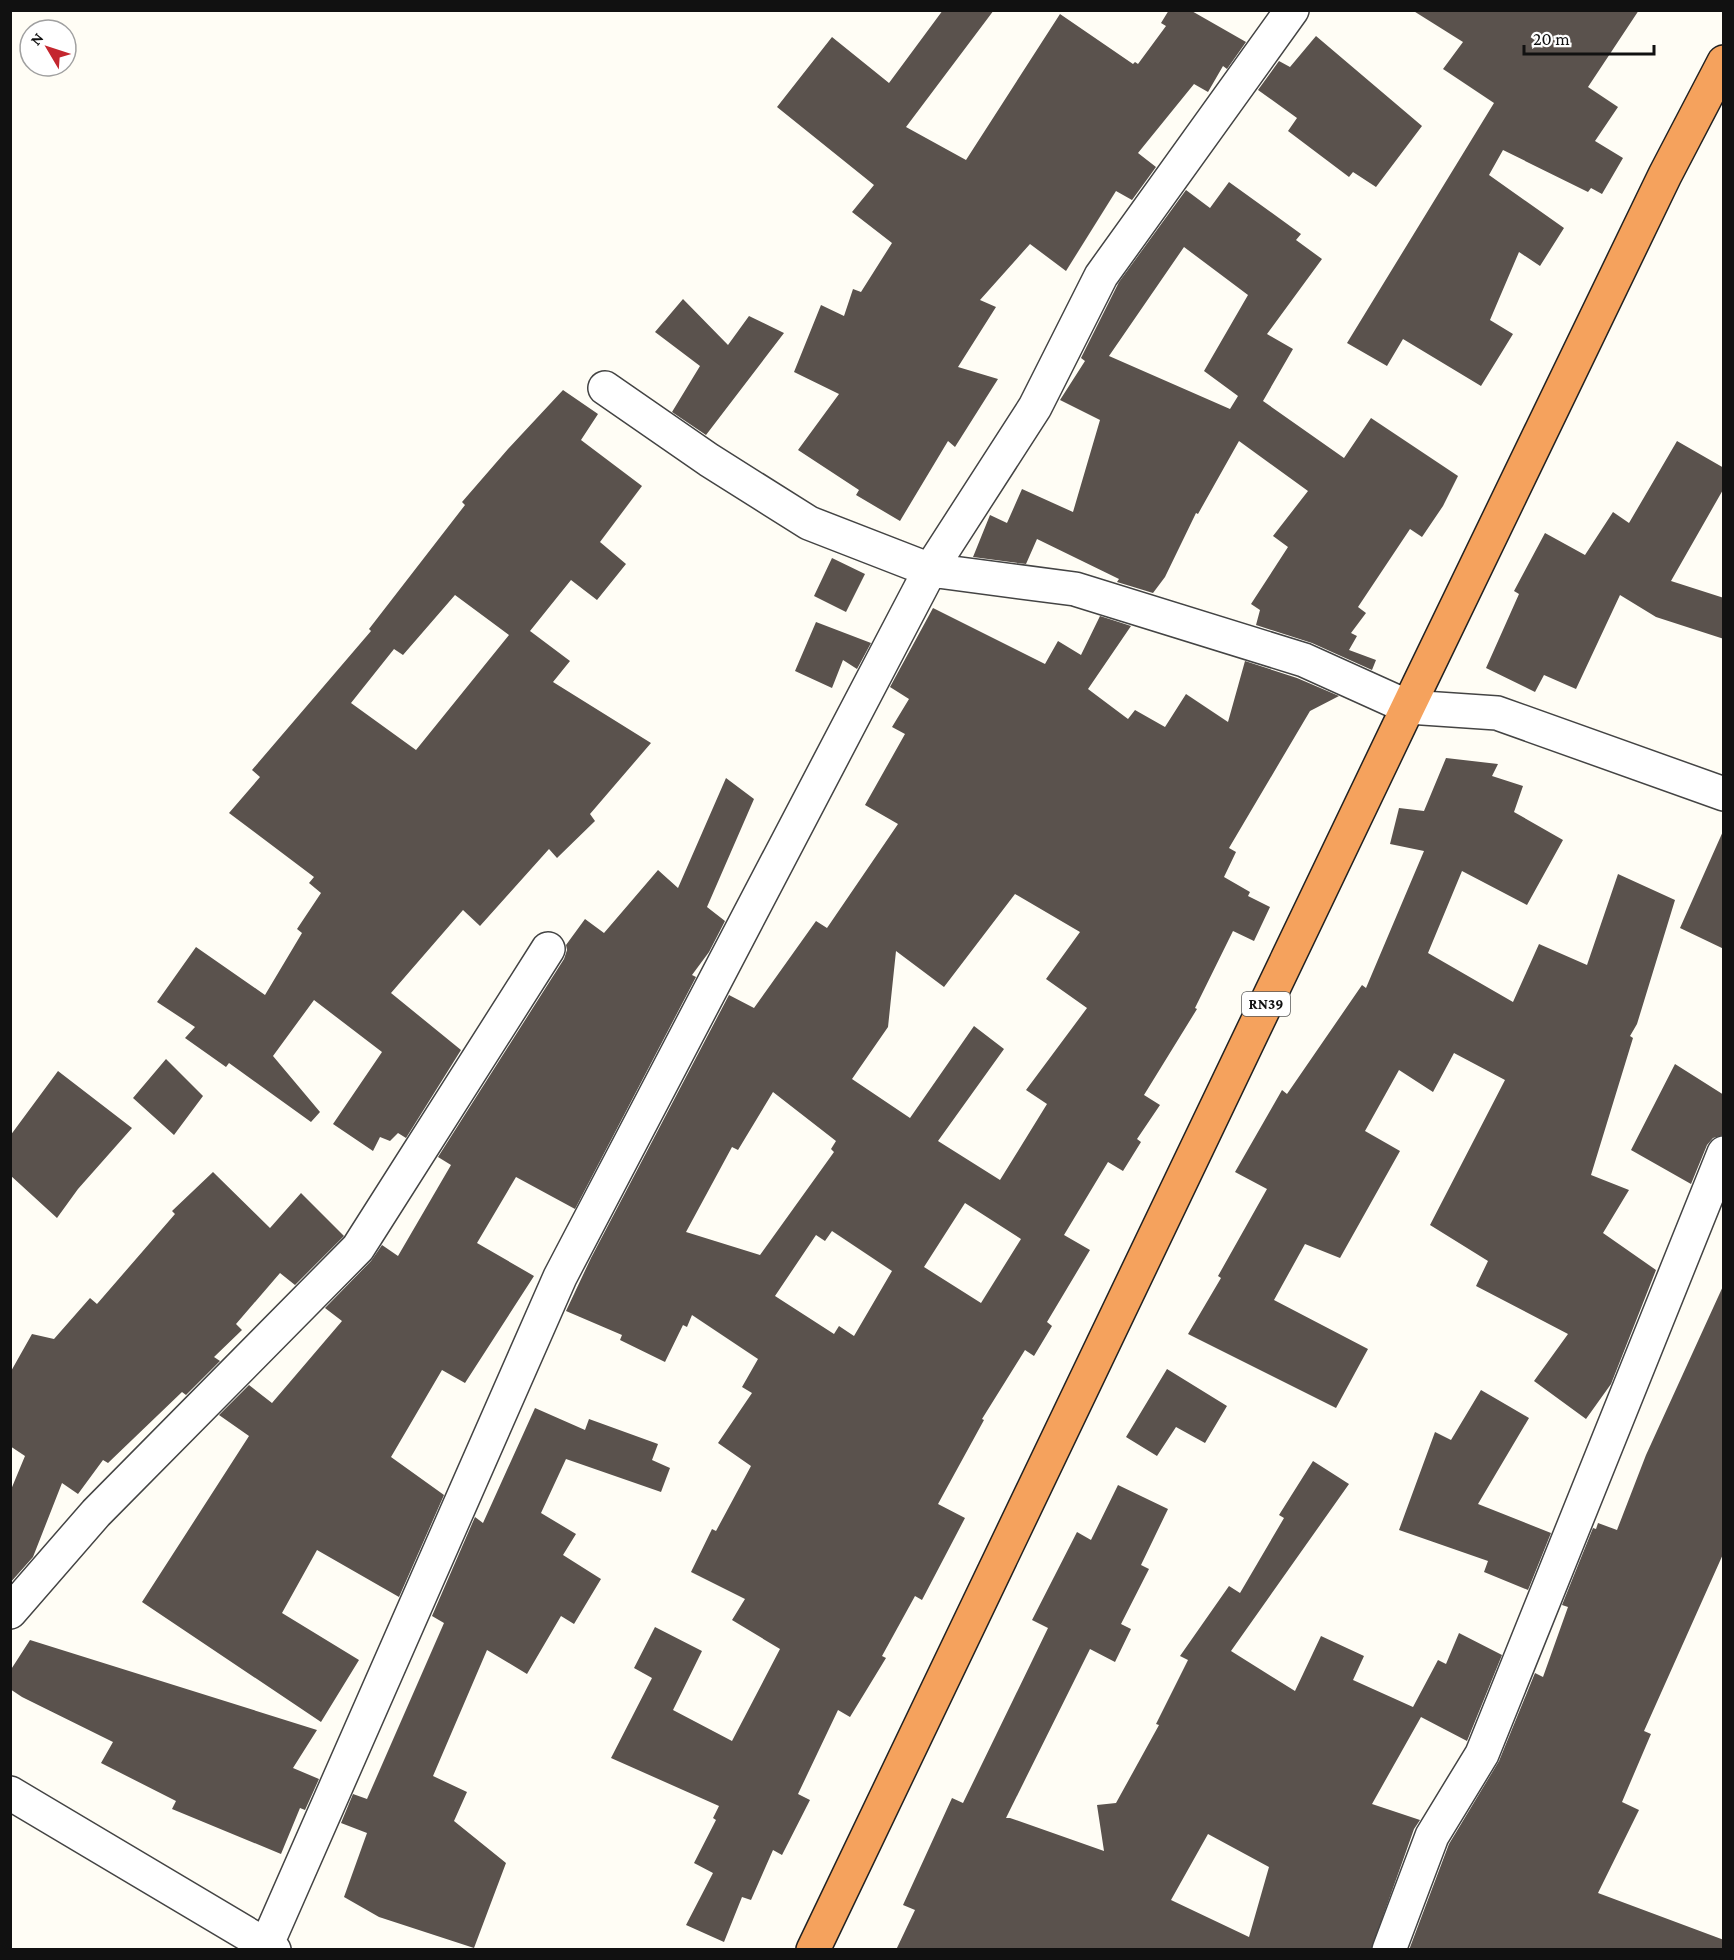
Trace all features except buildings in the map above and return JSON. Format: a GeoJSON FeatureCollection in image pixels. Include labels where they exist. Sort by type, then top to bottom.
{"type":"FeatureCollection","features":[{"type":"Feature","properties":{"kind":"highway","name":"RN39"},"geometry":{"type":"LineString","coordinates":[[813,1950],[1408,707],[1665,175],[1724,62]]}},
{"type":"Feature","properties":{"kind":"street"},"geometry":{"type":"LineString","coordinates":[[10,1793],[270,1948],[560,1277],[930,570],[1035,407],[1101,276],[1292,10]]}},
{"type":"Feature","properties":{"kind":"street"},"geometry":{"type":"LineString","coordinates":[[605,388],[709,460],[809,523],[930,570],[1075,589],[1304,660],[1408,707],[1497,712],[1724,794]]}},
{"type":"Feature","properties":{"kind":"street"},"geometry":{"type":"LineString","coordinates":[[10,1612],[96,1513],[358,1248],[548,949]]}},
{"type":"Feature","properties":{"kind":"street"},"geometry":{"type":"LineString","coordinates":[[1389,1950],[1432,1836],[1482,1754],[1724,1153]]}}]}
